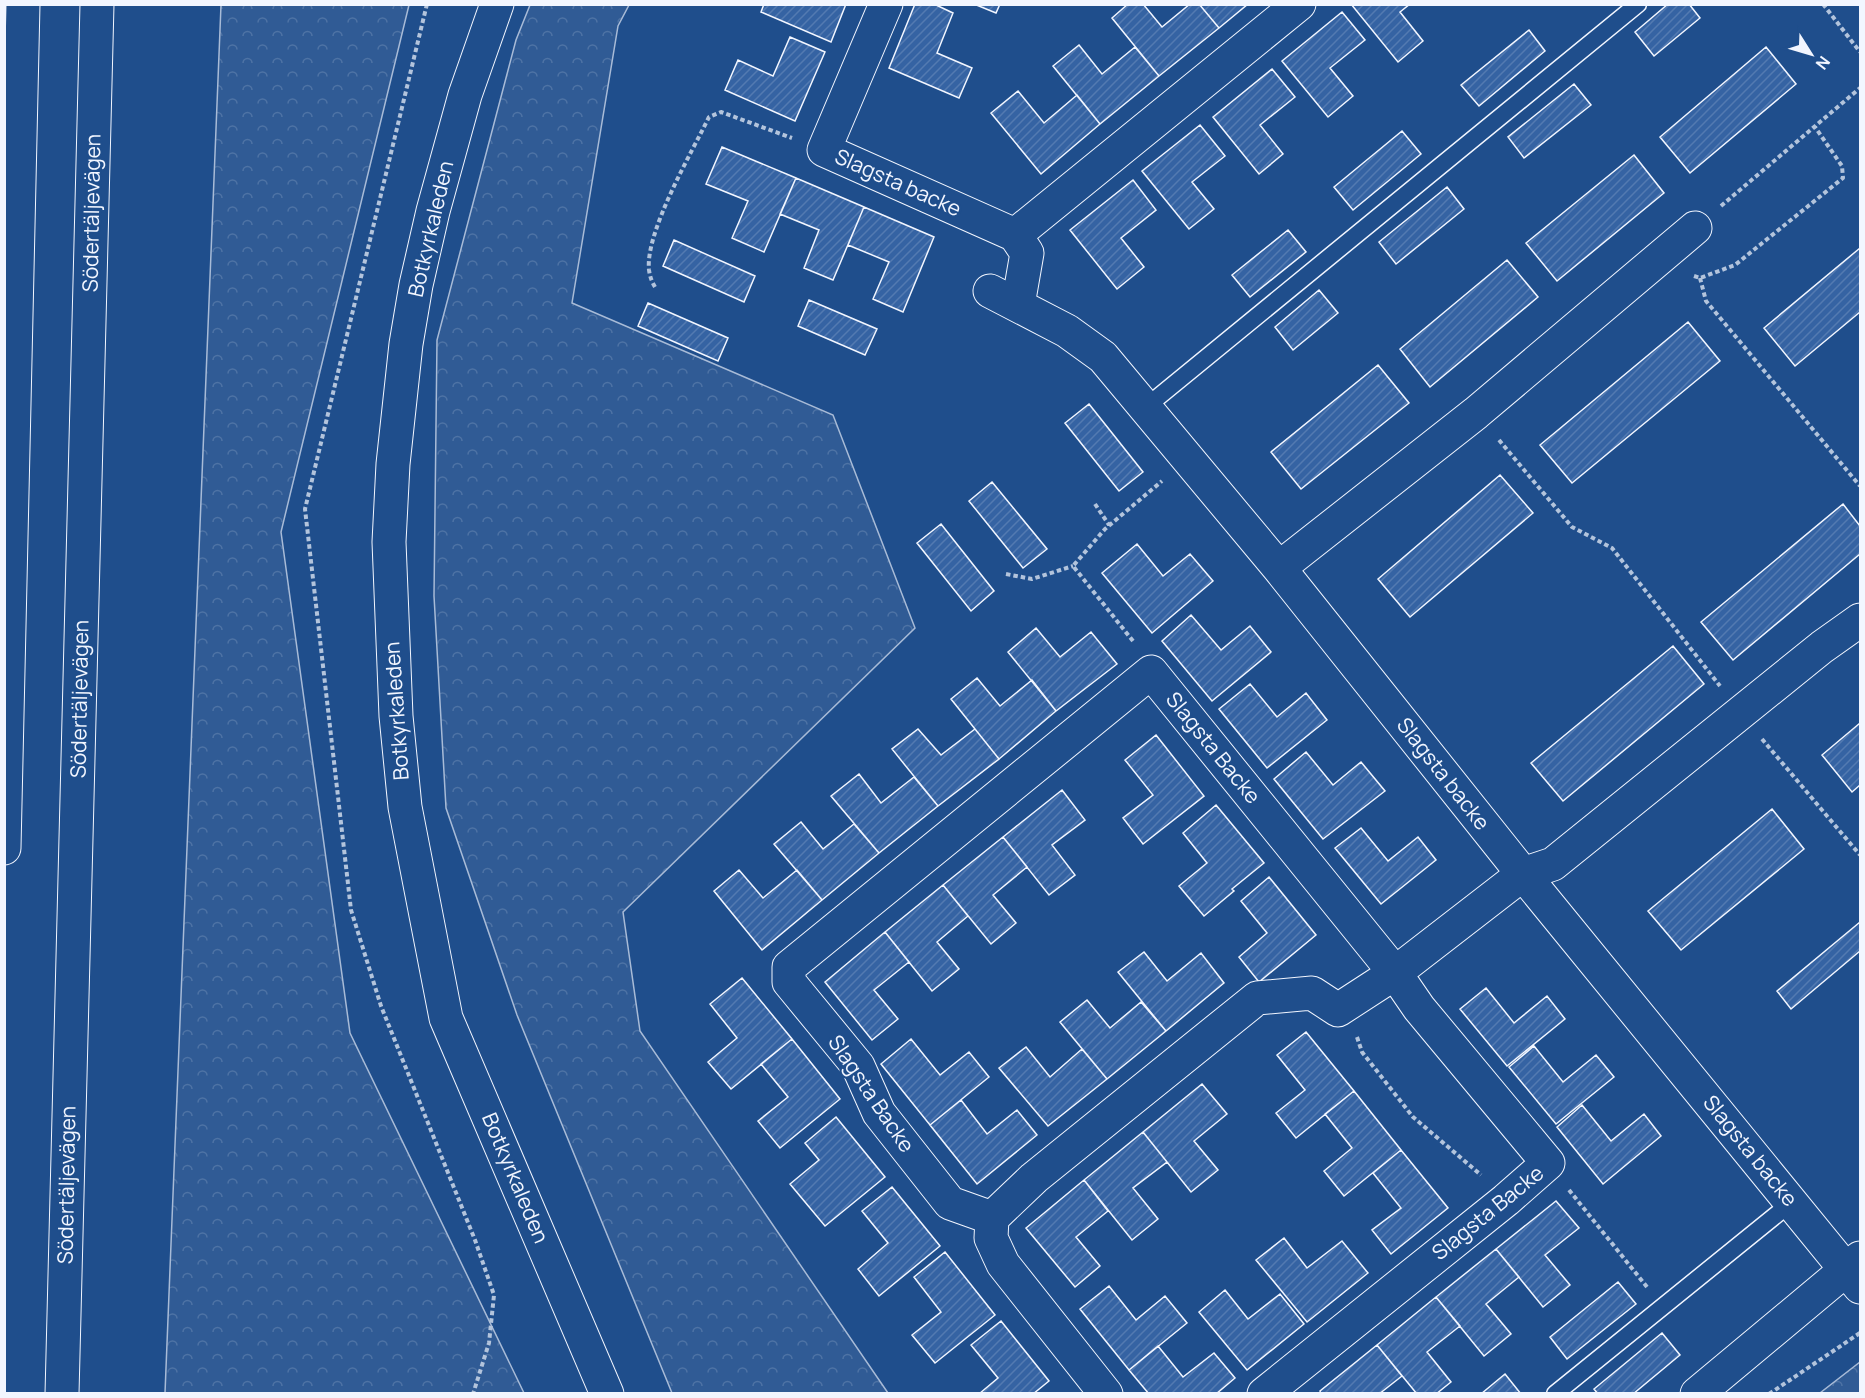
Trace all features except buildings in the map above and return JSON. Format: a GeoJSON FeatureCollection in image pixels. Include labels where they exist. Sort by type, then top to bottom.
{"type":"FeatureCollection","features":[{"type":"Feature","properties":{"kind":"main road"},"geometry":{"type":"LineString","coordinates":[[4,848],[23,4]]}},
{"type":"Feature","properties":{"kind":"main road","name":"Södertäljevägen"},"geometry":{"type":"LineString","coordinates":[[62,1394],[97,4]]}},
{"type":"Feature","properties":{"kind":"main road","name":"Botkyrkaleden"},"geometry":{"type":"LineString","coordinates":[[497,4],[465,94],[433,211],[416,285],[406,344],[393,464],[388,542],[396,716],[405,807],[446,1018],[607,1394]]}},
{"type":"Feature","properties":{"kind":"main road","name":"Slagsta backe"},"geometry":{"type":"LineString","coordinates":[[886,4],[824,150],[1015,235],[1028,254],[1004,298],[1067,331],[1103,357],[1280,568],[1523,874],[1792,1202],[1856,1271]]}},
{"type":"Feature","properties":{"kind":"main road"},"geometry":{"type":"LineString","coordinates":[[1015,235],[1299,4]]}},
{"type":"Feature","properties":{"kind":"main road"},"geometry":{"type":"LineString","coordinates":[[1280,568],[1476,413],[1695,228]]}},
{"type":"Feature","properties":{"kind":"main road"},"geometry":{"type":"LineString","coordinates":[[1106,1394],[1003,1264],[991,1238],[992,1218],[1034,1178],[1257,998],[1312,993],[1338,1010],[1395,973],[1523,874],[1552,864],[1822,647],[1860,620]]}},
{"type":"Feature","properties":{"kind":"main road","name":"Slagsta Backe"},"geometry":{"type":"LineString","coordinates":[[992,1218],[950,1203],[879,1113],[858,1066],[789,982],[789,967],[1151,672],[1395,973],[1419,1008],[1548,1163],[1506,1200],[1264,1394]]}},
{"type":"Feature","properties":{"kind":"main road"},"geometry":{"type":"LineString","coordinates":[[1697,1394],[1856,1271]]}},
{"type":"Feature","properties":{"kind":"lane"},"geometry":{"type":"LineString","coordinates":[[1146,407],[1638,4]]}},
{"type":"Feature","properties":{"kind":"lane"},"geometry":{"type":"LineString","coordinates":[[1555,1394],[1792,1202]]}},
{"type":"Feature","properties":{"kind":"path"},"geometry":{"type":"LineString","coordinates":[[1822,4],[1860,52]]}},
{"type":"Feature","properties":{"kind":"path"},"geometry":{"type":"LineString","coordinates":[[1695,228],[1860,88]]}},
{"type":"Feature","properties":{"kind":"path"},"geometry":{"type":"LineString","coordinates":[[656,287],[651,280],[648,268],[654,236],[666,205],[709,117],[721,112],[824,150]]}},
{"type":"Feature","properties":{"kind":"path"},"geometry":{"type":"LineString","coordinates":[[1660,257],[1677,270],[1700,278],[1735,265],[1844,178],[1842,166],[1815,127]]}},
{"type":"Feature","properties":{"kind":"path"},"geometry":{"type":"LineString","coordinates":[[1700,278],[1706,301],[1860,486]]}},
{"type":"Feature","properties":{"kind":"path"},"geometry":{"type":"LineString","coordinates":[[1476,413],[1572,527],[1612,548],[1741,713],[1860,855]]}},
{"type":"Feature","properties":{"kind":"path"},"geometry":{"type":"LineString","coordinates":[[1006,574],[1032,579],[1073,566],[1109,525],[1188,459]]}},
{"type":"Feature","properties":{"kind":"path"},"geometry":{"type":"LineString","coordinates":[[1095,504],[1109,525]]}},
{"type":"Feature","properties":{"kind":"path"},"geometry":{"type":"LineString","coordinates":[[1073,566],[1136,645],[1151,672]]}},
{"type":"Feature","properties":{"kind":"path"},"geometry":{"type":"LineString","coordinates":[[1338,1010],[1353,1025],[1362,1052],[1413,1117],[1478,1171],[1506,1200]]}},
{"type":"Feature","properties":{"kind":"path"},"geometry":{"type":"LineString","coordinates":[[1548,1163],[1663,1307]]}},
{"type":"Feature","properties":{"kind":"path"},"geometry":{"type":"LineString","coordinates":[[1769,1394],[1860,1333]]}},
{"type":"Feature","properties":{"kind":"green space"},"geometry":{"type":"Polygon","coordinates":[[[221,5],[409,5],[281,532],[350,1033],[524,1393],[165,1393],[221,5]]]}},
{"type":"Feature","properties":{"kind":"green space"},"geometry":{"type":"Polygon","coordinates":[[[530,5],[629,5],[618,26],[572,303],[833,415],[915,628],[623,912],[640,1031],[888,1393],[672,1393],[517,1015],[446,808],[434,596],[437,340],[516,40],[530,5]]]}},
{"type":"Feature","properties":{"kind":"green space"},"geometry":{"type":"Polygon","coordinates":[[[1860,1362],[1860,1393],[1820,1393],[1860,1362]]]}}]}
